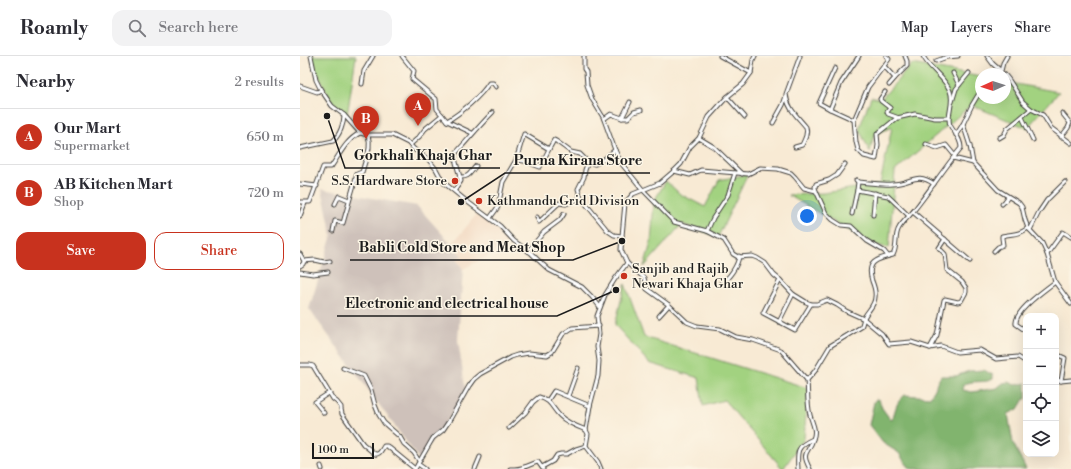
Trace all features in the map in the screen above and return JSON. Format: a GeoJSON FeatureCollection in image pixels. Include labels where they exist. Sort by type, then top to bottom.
{"type":"FeatureCollection","features":[{"type":"Feature","properties":{"kind":"street"},"geometry":{"type":"LineString","coordinates":[[311,56],[316,80],[321,90],[332,106],[344,115],[360,133],[368,135],[392,135],[410,145],[428,159],[436,169],[443,182],[500,226],[514,241],[528,251],[549,270],[582,287],[600,307]]}},
{"type":"Feature","properties":{"kind":"street"},"geometry":{"type":"LineString","coordinates":[[362,84],[364,71],[373,56]]}},
{"type":"Feature","properties":{"kind":"street"},"geometry":{"type":"LineString","coordinates":[[402,56],[414,71],[412,79],[436,99],[437,109],[447,121],[472,133]]}},
{"type":"Feature","properties":{"kind":"street"},"geometry":{"type":"LineString","coordinates":[[584,56],[584,69],[586,72],[587,85],[592,99],[604,119],[621,164],[643,190],[674,222],[707,231],[724,240],[733,254],[757,258],[765,263],[774,275],[793,294],[811,304],[817,304],[827,300],[864,319],[882,334],[889,344],[911,342],[930,348],[942,346],[957,352],[980,350],[996,359],[1018,358],[1023,360]]}},
{"type":"Feature","properties":{"kind":"street"},"geometry":{"type":"LineString","coordinates":[[720,56],[751,73]]}},
{"type":"Feature","properties":{"kind":"street"},"geometry":{"type":"LineString","coordinates":[[755,56],[751,73],[743,84],[727,97],[709,117],[699,138],[690,147],[681,164],[660,183],[633,194],[625,203],[621,250],[627,263],[644,278],[647,289],[669,305],[687,322],[697,326],[720,329],[736,337],[753,340],[780,350],[807,380],[810,414],[815,435],[812,444],[806,451],[805,455],[810,469]]}},
{"type":"Feature","properties":{"kind":"street"},"geometry":{"type":"LineString","coordinates":[[773,124],[783,105],[800,56]]}},
{"type":"Feature","properties":{"kind":"street"},"geometry":{"type":"LineString","coordinates":[[830,109],[841,83],[859,56]]}},
{"type":"Feature","properties":{"kind":"street"},"geometry":{"type":"LineString","coordinates":[[886,56],[889,60],[868,87],[854,120],[858,150],[864,156],[876,159],[878,145],[877,134],[899,118],[915,114],[935,118],[949,118]]}},
{"type":"Feature","properties":{"kind":"street"},"geometry":{"type":"LineString","coordinates":[[889,85],[907,66],[905,56]]}},
{"type":"Feature","properties":{"kind":"street"},"geometry":{"type":"LineString","coordinates":[[923,56],[950,90],[952,102]]}},
{"type":"Feature","properties":{"kind":"street"},"geometry":{"type":"LineString","coordinates":[[936,61],[947,57],[958,56]]}},
{"type":"Feature","properties":{"kind":"street"},"geometry":{"type":"LineString","coordinates":[[987,56],[997,68]]}},
{"type":"Feature","properties":{"kind":"street"},"geometry":{"type":"LineString","coordinates":[[1003,68],[1003,63],[1007,56]]}},
{"type":"Feature","properties":{"kind":"street"},"geometry":{"type":"LineString","coordinates":[[884,66],[895,78]]}},
{"type":"Feature","properties":{"kind":"street"},"geometry":{"type":"LineString","coordinates":[[835,68],[819,103],[854,120]]}},
{"type":"Feature","properties":{"kind":"street"},"geometry":{"type":"LineString","coordinates":[[953,73],[959,85]]}},
{"type":"Feature","properties":{"kind":"street"},"geometry":{"type":"LineString","coordinates":[[807,380],[815,371],[830,346],[861,328],[864,316],[874,303],[876,297],[870,272],[872,263],[878,259],[892,255],[895,250],[897,233],[904,222],[962,148],[960,141],[950,126],[949,118],[956,89],[969,73]]}},
{"type":"Feature","properties":{"kind":"street"},"geometry":{"type":"LineString","coordinates":[[447,121],[467,106],[486,88],[489,83],[492,83],[496,87]]}},
{"type":"Feature","properties":{"kind":"street"},"geometry":{"type":"LineString","coordinates":[[1011,83],[1023,102],[1031,109],[1043,115],[1051,128],[1071,143]]}},
{"type":"Feature","properties":{"kind":"street"},"geometry":{"type":"LineString","coordinates":[[300,86],[317,92],[321,90]]}},
{"type":"Feature","properties":{"kind":"street"},"geometry":{"type":"LineString","coordinates":[[884,92],[880,99],[890,108],[887,112],[888,114],[899,118]]}},
{"type":"Feature","properties":{"kind":"street"},"geometry":{"type":"LineString","coordinates":[[786,94],[789,106],[807,130],[802,145],[795,148]]}},
{"type":"Feature","properties":{"kind":"street"},"geometry":{"type":"LineString","coordinates":[[727,97],[745,117]]}},
{"type":"Feature","properties":{"kind":"street"},"geometry":{"type":"LineString","coordinates":[[956,135],[975,100]]}},
{"type":"Feature","properties":{"kind":"street"},"geometry":{"type":"LineString","coordinates":[[622,118],[630,102]]}},
{"type":"Feature","properties":{"kind":"street"},"geometry":{"type":"LineString","coordinates":[[999,138],[1004,135],[1007,128],[1031,109]]}},
{"type":"Feature","properties":{"kind":"street"},"geometry":{"type":"LineString","coordinates":[[604,119],[610,114],[622,118],[628,118],[634,112],[641,110]]}},
{"type":"Feature","properties":{"kind":"street"},"geometry":{"type":"LineString","coordinates":[[455,190],[461,181],[454,155],[472,133],[493,112]]}},
{"type":"Feature","properties":{"kind":"street"},"geometry":{"type":"LineString","coordinates":[[1061,137],[1070,123],[1062,113]]}},
{"type":"Feature","properties":{"kind":"street"},"geometry":{"type":"LineString","coordinates":[[300,148],[333,141],[344,122],[344,115]]}},
{"type":"Feature","properties":{"kind":"street"},"geometry":{"type":"LineString","coordinates":[[410,145],[425,129],[442,115]]}},
{"type":"Feature","properties":{"kind":"street"},"geometry":{"type":"LineString","coordinates":[[1022,117],[1034,140]]}},
{"type":"Feature","properties":{"kind":"street"},"geometry":{"type":"LineString","coordinates":[[963,124],[970,146],[973,163]]}},
{"type":"Feature","properties":{"kind":"street"},"geometry":{"type":"LineString","coordinates":[[300,202],[310,202],[323,167],[331,167],[348,142],[360,133]]}},
{"type":"Feature","properties":{"kind":"street"},"geometry":{"type":"LineString","coordinates":[[490,218],[498,207],[502,182],[516,160],[524,134],[550,149]]}},
{"type":"Feature","properties":{"kind":"street"},"geometry":{"type":"LineString","coordinates":[[333,231],[334,222],[343,223],[357,174],[362,172],[364,169],[370,149],[368,135]]}},
{"type":"Feature","properties":{"kind":"street"},"geometry":{"type":"LineString","coordinates":[[699,138],[714,147],[742,174]]}},
{"type":"Feature","properties":{"kind":"street"},"geometry":{"type":"LineString","coordinates":[[516,160],[524,161],[540,167],[554,140],[571,152],[580,154],[588,162],[595,164],[600,162],[615,150]]}},
{"type":"Feature","properties":{"kind":"street"},"geometry":{"type":"LineString","coordinates":[[926,144],[937,148],[946,145],[954,157],[973,163],[998,190],[1019,203],[1022,207],[1029,229],[1042,243],[1047,254],[1055,282],[1071,304]]}},
{"type":"Feature","properties":{"kind":"street"},"geometry":{"type":"LineString","coordinates":[[588,162],[584,178],[578,189],[580,198],[608,231],[614,235],[622,236]]}},
{"type":"Feature","properties":{"kind":"street"},"geometry":{"type":"LineString","coordinates":[[845,164],[837,175],[829,180],[816,184],[816,191],[826,213],[841,225],[851,226],[868,241],[884,251],[888,256]]}},
{"type":"Feature","properties":{"kind":"street"},"geometry":{"type":"LineString","coordinates":[[460,177],[468,176],[476,166]]}},
{"type":"Feature","properties":{"kind":"street"},"geometry":{"type":"LineString","coordinates":[[674,171],[690,175],[701,170],[748,174],[760,168],[778,169],[791,173],[804,188],[816,191]]}},
{"type":"Feature","properties":{"kind":"street"},"geometry":{"type":"LineString","coordinates":[[707,231],[713,218],[728,195],[735,173]]}},
{"type":"Feature","properties":{"kind":"street"},"geometry":{"type":"LineString","coordinates":[[852,214],[857,190],[857,181],[894,184],[920,177],[929,180],[934,184]]}},
{"type":"Feature","properties":{"kind":"street"},"geometry":{"type":"LineString","coordinates":[[994,251],[1003,245],[1002,236],[1014,235],[1029,229],[1047,200],[1065,182]]}},
{"type":"Feature","properties":{"kind":"street"},"geometry":{"type":"LineString","coordinates":[[300,184],[317,186]]}},
{"type":"Feature","properties":{"kind":"street"},"geometry":{"type":"LineString","coordinates":[[857,190],[888,196],[909,216]]}},
{"type":"Feature","properties":{"kind":"street"},"geometry":{"type":"LineString","coordinates":[[873,215],[875,193]]}},
{"type":"Feature","properties":{"kind":"street"},"geometry":{"type":"LineString","coordinates":[[335,204],[338,196],[350,200]]}},
{"type":"Feature","properties":{"kind":"street"},"geometry":{"type":"LineString","coordinates":[[1002,204],[1006,202],[1008,197]]}},
{"type":"Feature","properties":{"kind":"street"},"geometry":{"type":"LineString","coordinates":[[538,217],[540,222],[559,203],[566,204],[580,198]]}},
{"type":"Feature","properties":{"kind":"street"},"geometry":{"type":"LineString","coordinates":[[300,216],[305,203]]}},
{"type":"Feature","properties":{"kind":"street"},"geometry":{"type":"LineString","coordinates":[[913,212],[970,261]]}},
{"type":"Feature","properties":{"kind":"street"},"geometry":{"type":"LineString","coordinates":[[528,251],[544,232],[560,220],[564,214]]}},
{"type":"Feature","properties":{"kind":"street"},"geometry":{"type":"LineString","coordinates":[[1047,254],[1063,232],[1070,235]]}},
{"type":"Feature","properties":{"kind":"street"},"geometry":{"type":"LineString","coordinates":[[930,348],[937,335],[944,300],[961,301],[966,292],[966,288],[962,282],[947,270],[945,254],[939,248],[945,239]]}},
{"type":"Feature","properties":{"kind":"street"},"geometry":{"type":"LineString","coordinates":[[300,254],[304,261]]}},
{"type":"Feature","properties":{"kind":"street"},"geometry":{"type":"LineString","coordinates":[[721,283],[730,275],[738,262],[739,256]]}},
{"type":"Feature","properties":{"kind":"street"},"geometry":{"type":"LineString","coordinates":[[300,266],[304,261],[330,261]]}},
{"type":"Feature","properties":{"kind":"street"},"geometry":{"type":"LineString","coordinates":[[601,469],[598,462],[586,446],[588,434],[586,430],[590,406],[598,376],[599,361],[597,347],[599,326],[597,316],[605,295],[627,263]]}},
{"type":"Feature","properties":{"kind":"street"},"geometry":{"type":"LineString","coordinates":[[300,272],[313,274],[328,272]]}},
{"type":"Feature","properties":{"kind":"street"},"geometry":{"type":"LineString","coordinates":[[780,280],[763,314],[795,330],[811,304]]}},
{"type":"Feature","properties":{"kind":"street"},"geometry":{"type":"LineString","coordinates":[[1023,329],[1016,324],[1016,318],[1036,297],[1055,282]]}},
{"type":"Feature","properties":{"kind":"street"},"geometry":{"type":"LineString","coordinates":[[779,322],[793,294]]}},
{"type":"Feature","properties":{"kind":"street"},"geometry":{"type":"LineString","coordinates":[[659,316],[669,305]]}},
{"type":"Feature","properties":{"kind":"street"},"geometry":{"type":"LineString","coordinates":[[300,365],[313,366],[333,400],[341,407],[342,414],[363,444],[373,453],[378,455],[384,446],[387,446],[415,469],[434,437],[443,431],[469,386],[480,374],[517,354],[529,353],[547,355],[552,352],[563,334],[572,328],[599,326]]}},
{"type":"Feature","properties":{"kind":"street"},"geometry":{"type":"LineString","coordinates":[[1059,355],[1065,358],[1061,381],[1071,380]]}},
{"type":"Feature","properties":{"kind":"street"},"geometry":{"type":"LineString","coordinates":[[343,368],[364,376],[371,390],[379,415],[384,423],[400,437],[404,444],[414,454],[418,463],[425,469]]}},
{"type":"Feature","properties":{"kind":"street"},"geometry":{"type":"LineString","coordinates":[[568,396],[578,368]]}},
{"type":"Feature","properties":{"kind":"street"},"geometry":{"type":"LineString","coordinates":[[548,400],[554,391],[590,406]]}},
{"type":"Feature","properties":{"kind":"street"},"geometry":{"type":"LineString","coordinates":[[324,413],[315,402],[329,393]]}},
{"type":"Feature","properties":{"kind":"street"},"geometry":{"type":"LineString","coordinates":[[509,428],[539,397],[548,400],[561,417],[586,430]]}},
{"type":"Feature","properties":{"kind":"street"},"geometry":{"type":"LineString","coordinates":[[798,469],[798,451],[806,442],[814,439]]}},
{"type":"Feature","properties":{"kind":"street"},"geometry":{"type":"LineString","coordinates":[[510,469],[524,468],[535,462],[538,462],[543,468],[553,461],[557,455],[567,454],[586,446]]}},
{"type":"Feature","properties":{"kind":"street"},"geometry":{"type":"LineString","coordinates":[[474,469],[480,458]]}},
{"type":"Feature","properties":{"kind":"shaded area"},"geometry":{"type":"Polygon","coordinates":[[[322,189],[417,206],[462,256],[456,259],[463,269],[458,340],[466,394],[419,459],[309,309],[332,235],[322,189]]]}},
{"type":"Feature","properties":{"kind":"shaded area"},"geometry":{"type":"Polygon","coordinates":[[[477,214],[500,231],[510,243],[463,269],[456,259],[462,256],[452,244],[477,214]]]}},
{"type":"Feature","properties":{"kind":"green space"},"geometry":{"type":"Polygon","coordinates":[[[312,56],[356,56],[347,116],[333,104],[316,71],[312,56]]]}},
{"type":"Feature","properties":{"kind":"green space"},"geometry":{"type":"Polygon","coordinates":[[[912,64],[975,76],[975,104],[1011,104],[1011,83],[1059,92],[1027,128],[971,105],[895,171],[889,248],[872,244],[788,195],[824,193],[880,184],[892,127],[874,135],[870,152],[859,129],[871,97],[881,99],[912,64]]]}},
{"type":"Feature","properties":{"kind":"green space"},"geometry":{"type":"Polygon","coordinates":[[[748,174],[718,237],[682,224],[644,267],[651,243],[654,201],[666,181],[680,194],[705,207],[719,180],[748,174]]]}},
{"type":"Feature","properties":{"kind":"green space"},"geometry":{"type":"Polygon","coordinates":[[[625,284],[644,337],[808,388],[804,439],[783,469],[724,400],[703,406],[699,378],[649,363],[615,325],[625,284]]]}},
{"type":"Feature","properties":{"kind":"green space"},"geometry":{"type":"Polygon","coordinates":[[[984,370],[993,375],[993,379],[967,383],[963,385],[963,390],[972,392],[997,388],[1003,383],[1008,382],[1015,385],[1023,384],[1023,401],[1018,409],[1008,414],[1013,443],[1026,469],[913,469],[910,468],[899,453],[883,443],[869,425],[876,399],[879,400],[882,408],[892,420],[898,404],[905,395],[930,397],[941,376],[956,376],[969,371],[984,370]]]}},
{"type":"Feature","properties":{"kind":"place","name":"Gorkhali Khaja Ghar"},"geometry":{"type":"Point","coordinates":[327,116]}},
{"type":"Feature","properties":{"kind":"place","name":"Our Mart"},"geometry":{"type":"Point","coordinates":[418,126]}},
{"type":"Feature","properties":{"kind":"place","name":"AB Kitchen Mart"},"geometry":{"type":"Point","coordinates":[366,139]}},
{"type":"Feature","properties":{"kind":"place","name":"S.S. Hardware Store"},"geometry":{"type":"Point","coordinates":[455,181]}},
{"type":"Feature","properties":{"kind":"place","name":"Kathmandu Grid Division"},"geometry":{"type":"Point","coordinates":[479,201]}},
{"type":"Feature","properties":{"kind":"place","name":"Purna Kirana Store"},"geometry":{"type":"Point","coordinates":[461,202]}},
{"type":"Feature","properties":{"kind":"place","name":"Babli Cold Store and Meat Shop"},"geometry":{"type":"Point","coordinates":[622,241]}},
{"type":"Feature","properties":{"kind":"place","name":"Sanjib and Rajib Newari Khaja Ghar"},"geometry":{"type":"Point","coordinates":[624,276]}},
{"type":"Feature","properties":{"kind":"place","name":"Electronic and electrical house"},"geometry":{"type":"Point","coordinates":[616,290]}}]}
